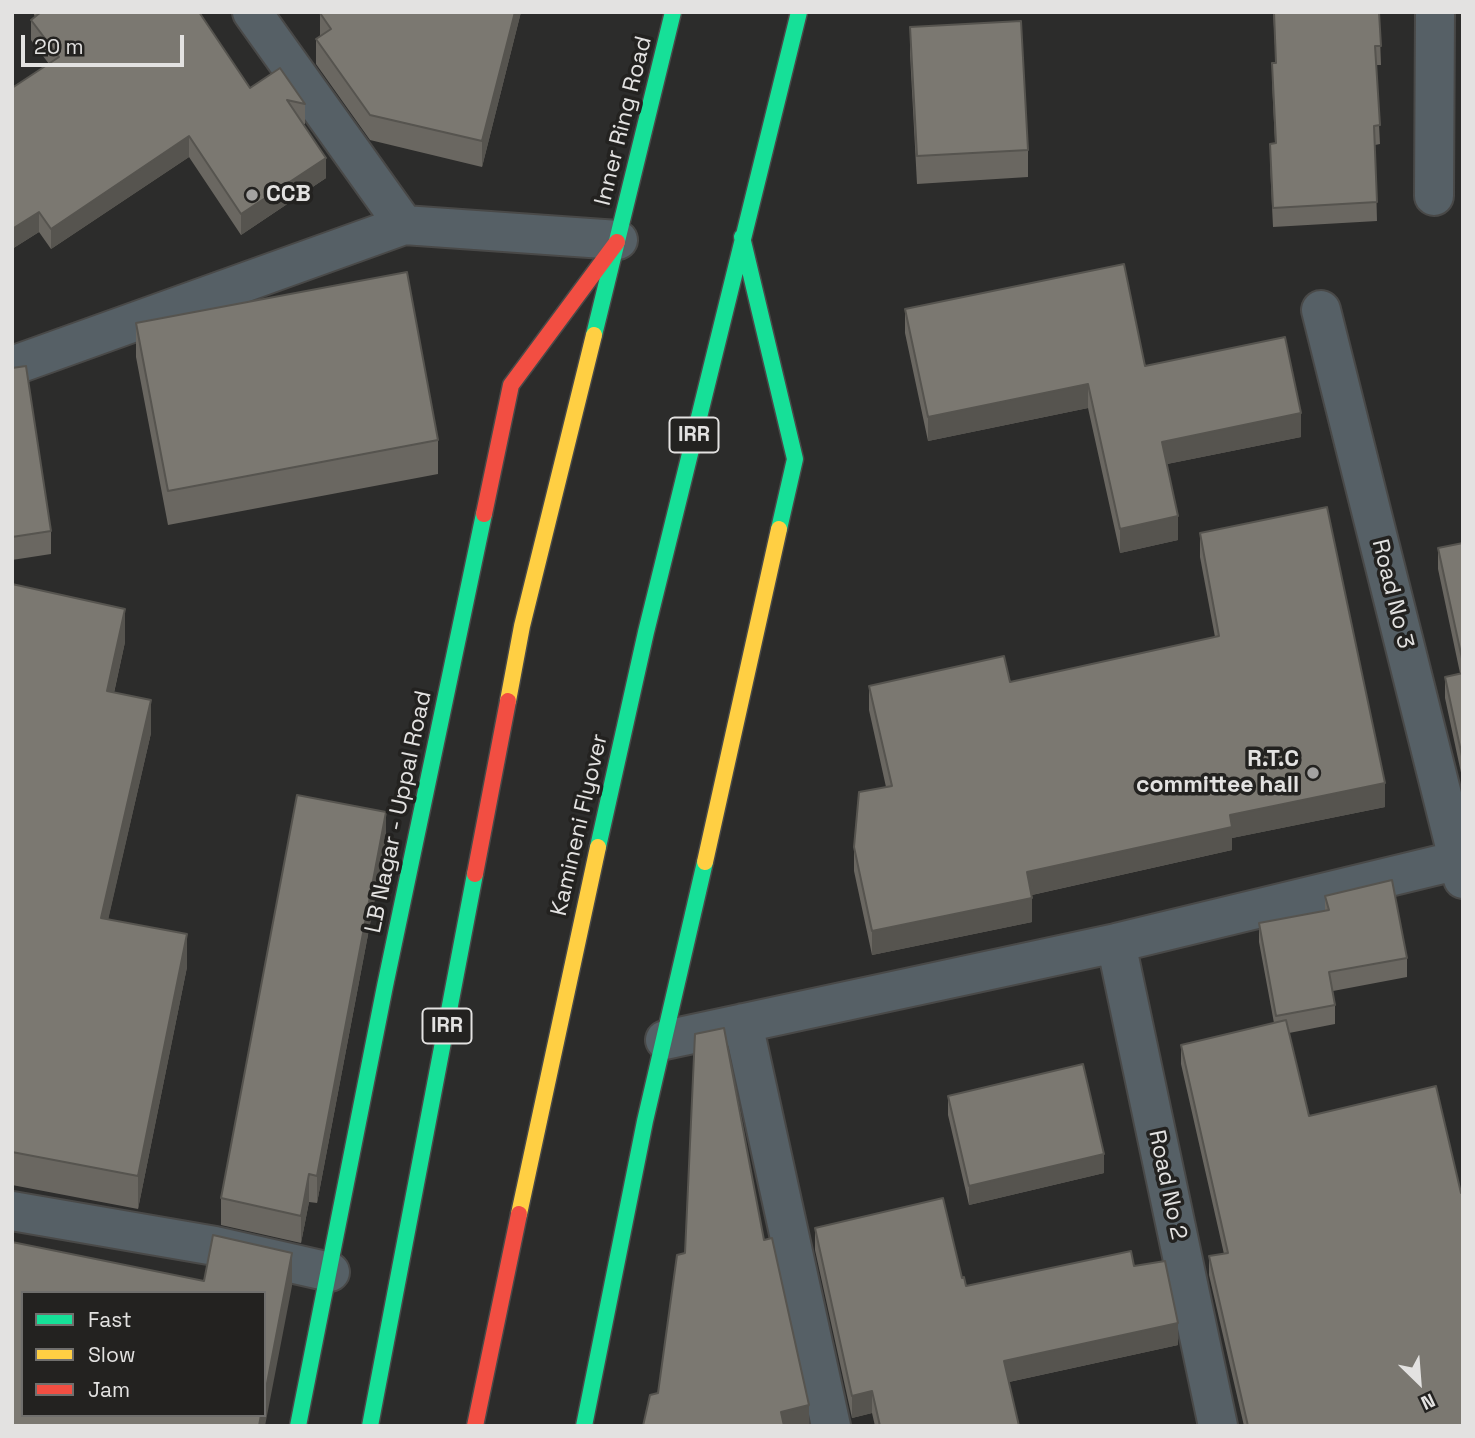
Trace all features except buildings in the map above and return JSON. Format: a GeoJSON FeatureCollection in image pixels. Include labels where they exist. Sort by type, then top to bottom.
{"type":"FeatureCollection","features":[{"type":"Feature","properties":{"kind":"main road","name":"Inner Ring Road"},"geometry":{"type":"LineString","coordinates":[[618,240],[673,12]]}},
{"type":"Feature","properties":{"kind":"main road","name":"IRR"},"geometry":{"type":"LineString","coordinates":[[741,237],[799,12]]}},
{"type":"Feature","properties":{"kind":"main road"},"geometry":{"type":"LineString","coordinates":[[584,1426],[645,1121],[795,458],[741,237]]}},
{"type":"Feature","properties":{"kind":"main road","name":"Kamineni Flyover"},"geometry":{"type":"LineString","coordinates":[[475,1426],[553,1050],[640,659],[741,237]]}},
{"type":"Feature","properties":{"kind":"main road","name":"LB Nagar - Uppal Road"},"geometry":{"type":"LineString","coordinates":[[298,1426],[511,385],[618,240]]}},
{"type":"Feature","properties":{"kind":"main road","name":"IRR"},"geometry":{"type":"LineString","coordinates":[[370,1426],[522,626],[618,240]]}},
{"type":"Feature","properties":{"kind":"street"},"geometry":{"type":"LineString","coordinates":[[252,12],[404,225]]}},
{"type":"Feature","properties":{"kind":"street"},"geometry":{"type":"LineString","coordinates":[[1434,196],[1435,12]]}},
{"type":"Feature","properties":{"kind":"street"},"geometry":{"type":"LineString","coordinates":[[12,366],[404,225],[618,240]]}},
{"type":"Feature","properties":{"kind":"street","name":"Road No 3"},"geometry":{"type":"LineString","coordinates":[[1321,310],[1462,866]]}},
{"type":"Feature","properties":{"kind":"street"},"geometry":{"type":"LineString","coordinates":[[665,1040],[1462,866]]}},
{"type":"Feature","properties":{"kind":"street","name":"Road No 2"},"geometry":{"type":"LineString","coordinates":[[1116,943],[1218,1426]]}},
{"type":"Feature","properties":{"kind":"street"},"geometry":{"type":"LineString","coordinates":[[743,1023],[831,1426]]}},
{"type":"Feature","properties":{"kind":"street"},"geometry":{"type":"LineString","coordinates":[[12,1211],[215,1246],[330,1272]]}},
{"type":"Feature","properties":{"kind":"traffic: fast"},"geometry":{"type":"LineString","coordinates":[[594,335],[673,12]]}},
{"type":"Feature","properties":{"kind":"traffic: fast"},"geometry":{"type":"LineString","coordinates":[[598,847],[646,632],[799,12]]}},
{"type":"Feature","properties":{"kind":"traffic: fast"},"geometry":{"type":"LineString","coordinates":[[742,237],[795,459],[779,529]]}},
{"type":"Feature","properties":{"kind":"traffic: fast"},"geometry":{"type":"LineString","coordinates":[[298,1426],[385,986],[484,514]]}},
{"type":"Feature","properties":{"kind":"traffic: fast"},"geometry":{"type":"LineString","coordinates":[[584,1426],[645,1121],[705,862]]}},
{"type":"Feature","properties":{"kind":"traffic: fast"},"geometry":{"type":"LineString","coordinates":[[370,1426],[475,874]]}},
{"type":"Feature","properties":{"kind":"traffic: slow"},"geometry":{"type":"LineString","coordinates":[[508,701],[522,626],[594,335]]}},
{"type":"Feature","properties":{"kind":"traffic: slow"},"geometry":{"type":"LineString","coordinates":[[705,862],[779,529]]}},
{"type":"Feature","properties":{"kind":"traffic: slow"},"geometry":{"type":"LineString","coordinates":[[519,1214],[598,847]]}},
{"type":"Feature","properties":{"kind":"traffic: jam"},"geometry":{"type":"LineString","coordinates":[[484,514],[511,385],[617,242]]}},
{"type":"Feature","properties":{"kind":"traffic: jam"},"geometry":{"type":"LineString","coordinates":[[475,874],[508,701]]}},
{"type":"Feature","properties":{"kind":"traffic: jam"},"geometry":{"type":"LineString","coordinates":[[475,1426],[519,1214]]}},
{"type":"Feature","properties":{"kind":"place","name":"CCB"},"geometry":{"type":"Point","coordinates":[252,195]}},
{"type":"Feature","properties":{"kind":"place","name":"R.T.C committee hall"},"geometry":{"type":"Point","coordinates":[1313,773]}}]}
